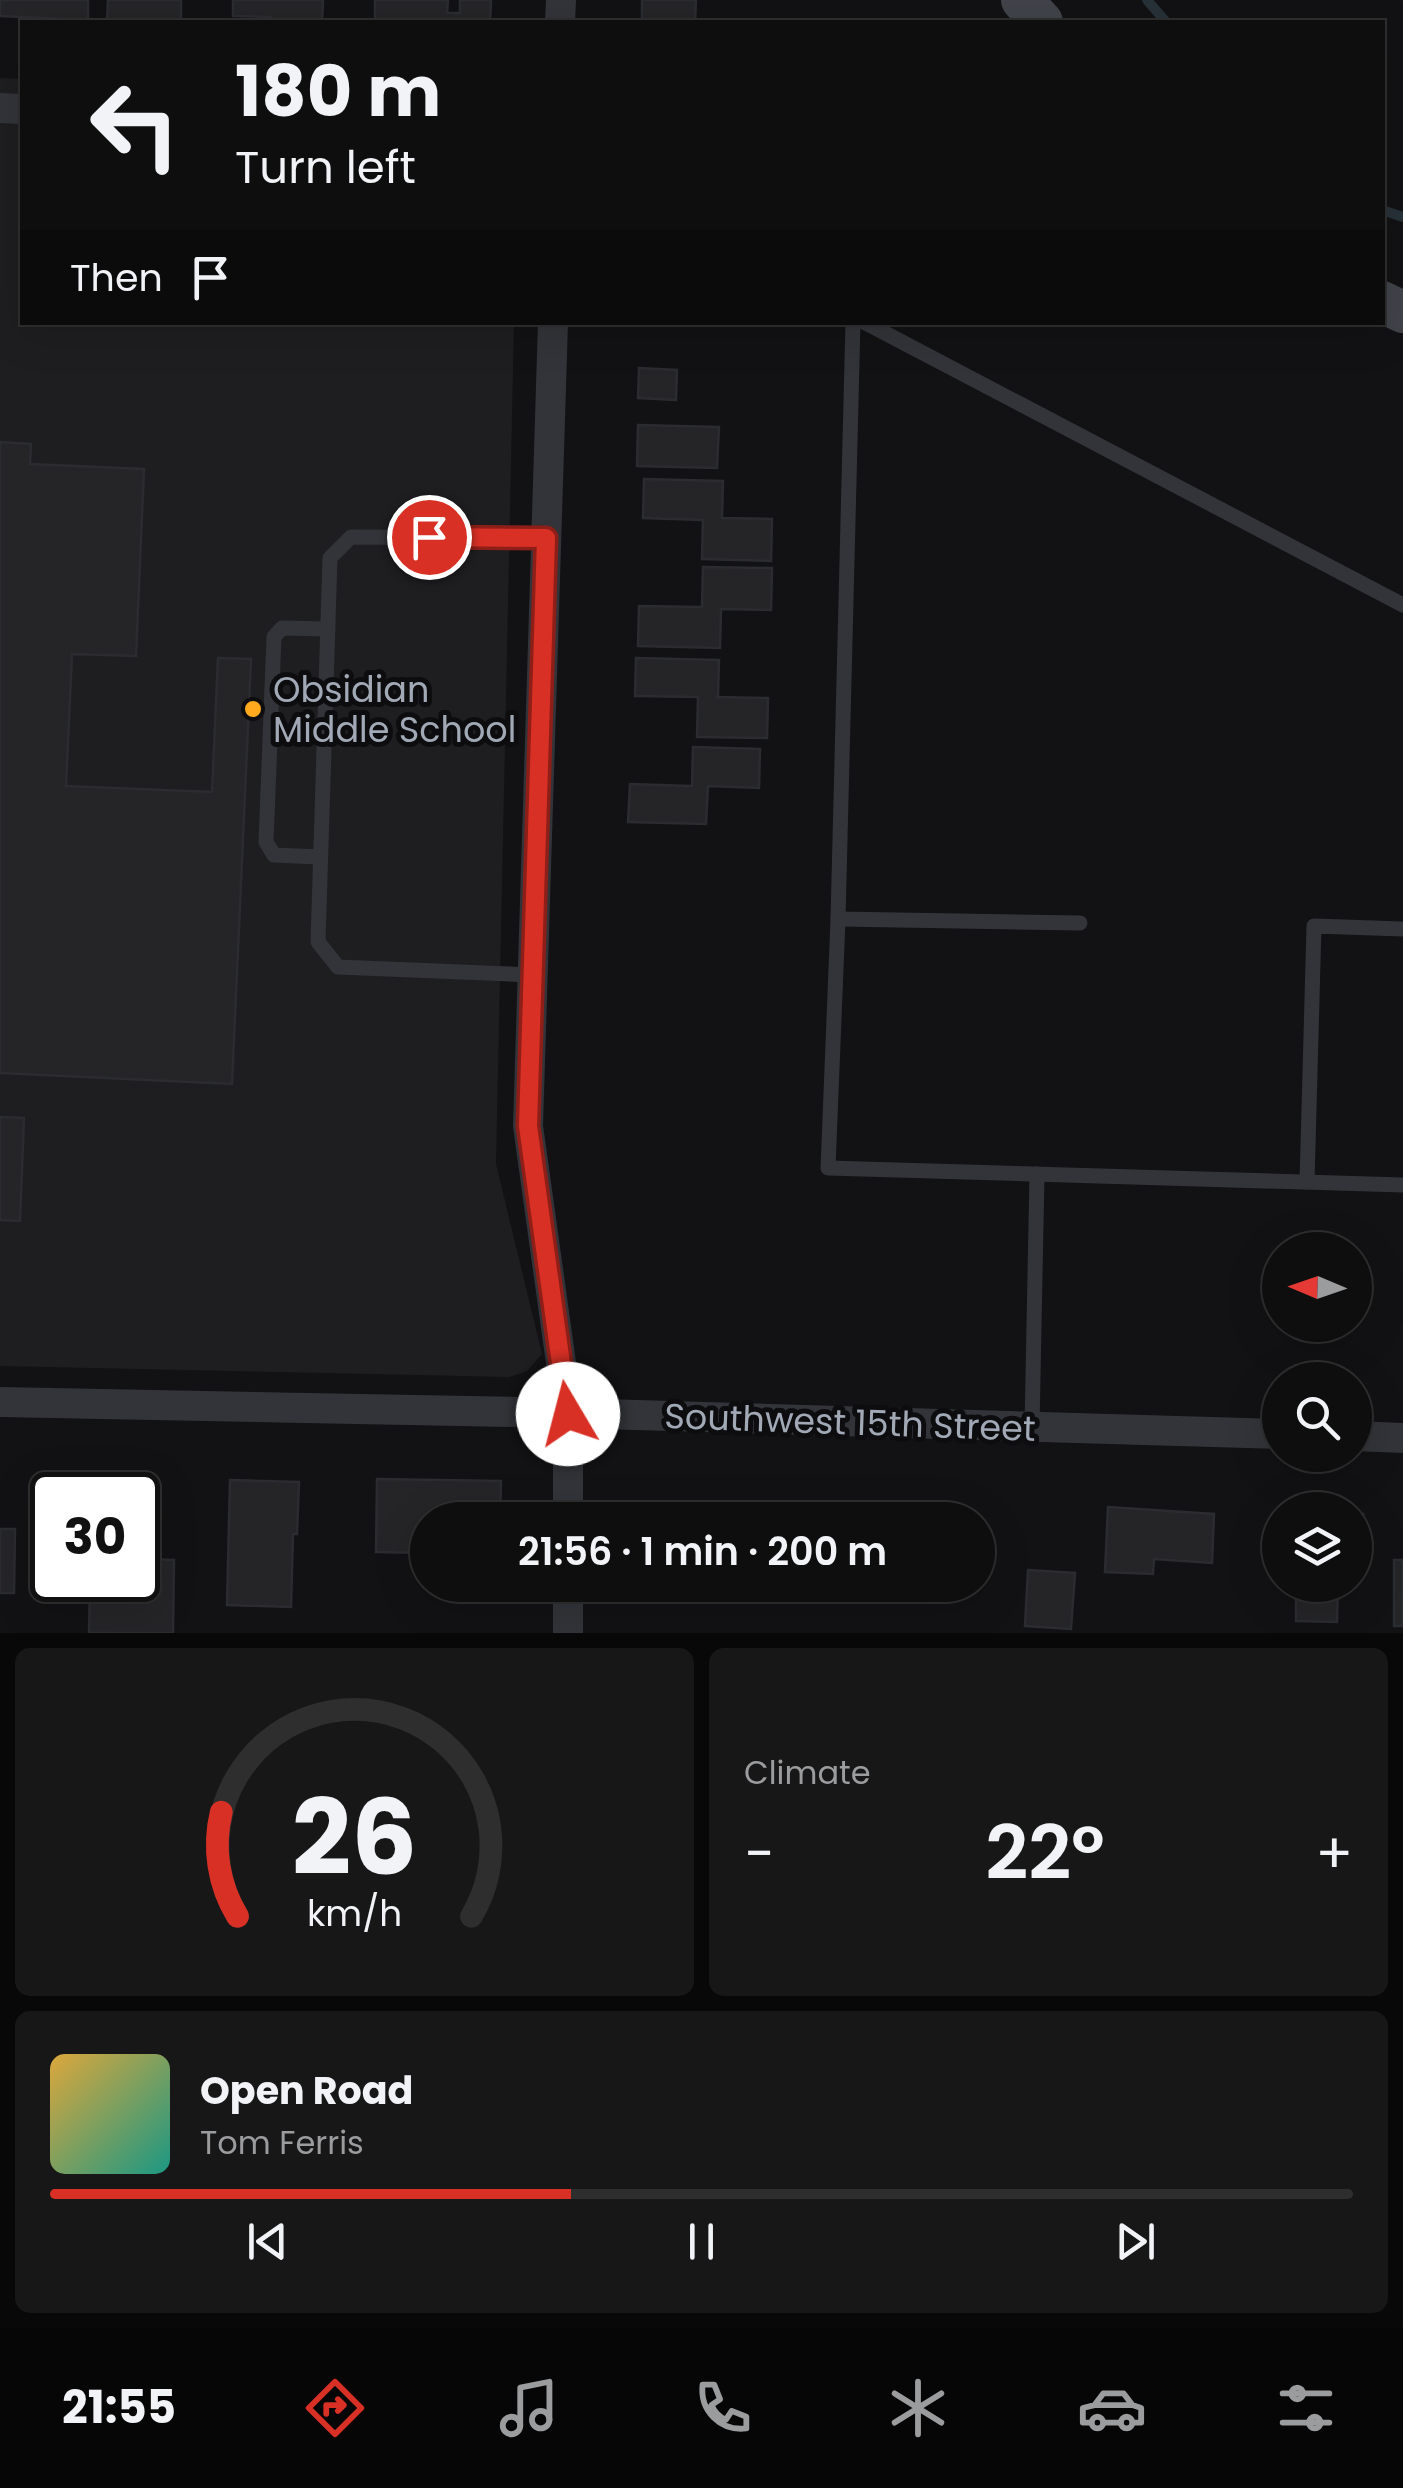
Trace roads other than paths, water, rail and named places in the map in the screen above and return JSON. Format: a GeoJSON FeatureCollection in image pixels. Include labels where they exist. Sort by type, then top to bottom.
{"type":"FeatureCollection","features":[{"type":"Feature","properties":{"kind":"main road"},"geometry":{"type":"LineString","coordinates":[[1022,0],[1040,20]]}},
{"type":"Feature","properties":{"kind":"street"},"geometry":{"type":"LineString","coordinates":[[552,325],[528,1126],[568,1414],[568,1502]]}},
{"type":"Feature","properties":{"kind":"street","name":"Southwest 15th Street"},"geometry":{"type":"LineString","coordinates":[[0,1402],[1262,1433]]}},
{"type":"Feature","properties":{"kind":"street"},"geometry":{"type":"LineString","coordinates":[[1372,1437],[1403,1438]]}},
{"type":"Feature","properties":{"kind":"street"},"geometry":{"type":"LineString","coordinates":[[568,1602],[568,1633]]}},
{"type":"Feature","properties":{"kind":"lane"},"geometry":{"type":"LineString","coordinates":[[852,325],[828,1168],[1403,1185]]}},
{"type":"Feature","properties":{"kind":"lane"},"geometry":{"type":"LineString","coordinates":[[870,325],[1403,605]]}},
{"type":"Feature","properties":{"kind":"lane"},"geometry":{"type":"LineString","coordinates":[[533,975],[338,967],[318,942],[320,856],[330,558],[351,537],[546,538]]}},
{"type":"Feature","properties":{"kind":"lane"},"geometry":{"type":"LineString","coordinates":[[320,856],[274,855],[266,842],[274,637],[282,628],[328,629]]}},
{"type":"Feature","properties":{"kind":"lane"},"geometry":{"type":"LineString","coordinates":[[838,919],[1080,923]]}},
{"type":"Feature","properties":{"kind":"lane"},"geometry":{"type":"LineString","coordinates":[[1307,1182],[1314,926],[1403,929]]}},
{"type":"Feature","properties":{"kind":"lane"},"geometry":{"type":"LineString","coordinates":[[1032,1427],[1036,1174]]}},
{"type":"Feature","properties":{"kind":"waterway"},"geometry":{"type":"LineString","coordinates":[[1147,0],[1164,20]]}},
{"type":"Feature","properties":{"kind":"waterway"},"geometry":{"type":"LineString","coordinates":[[1385,211],[1403,217]]}},
{"type":"Feature","properties":{"kind":"place","name":"Obsidian Middle School"},"geometry":{"type":"Point","coordinates":[253,709]}}]}
